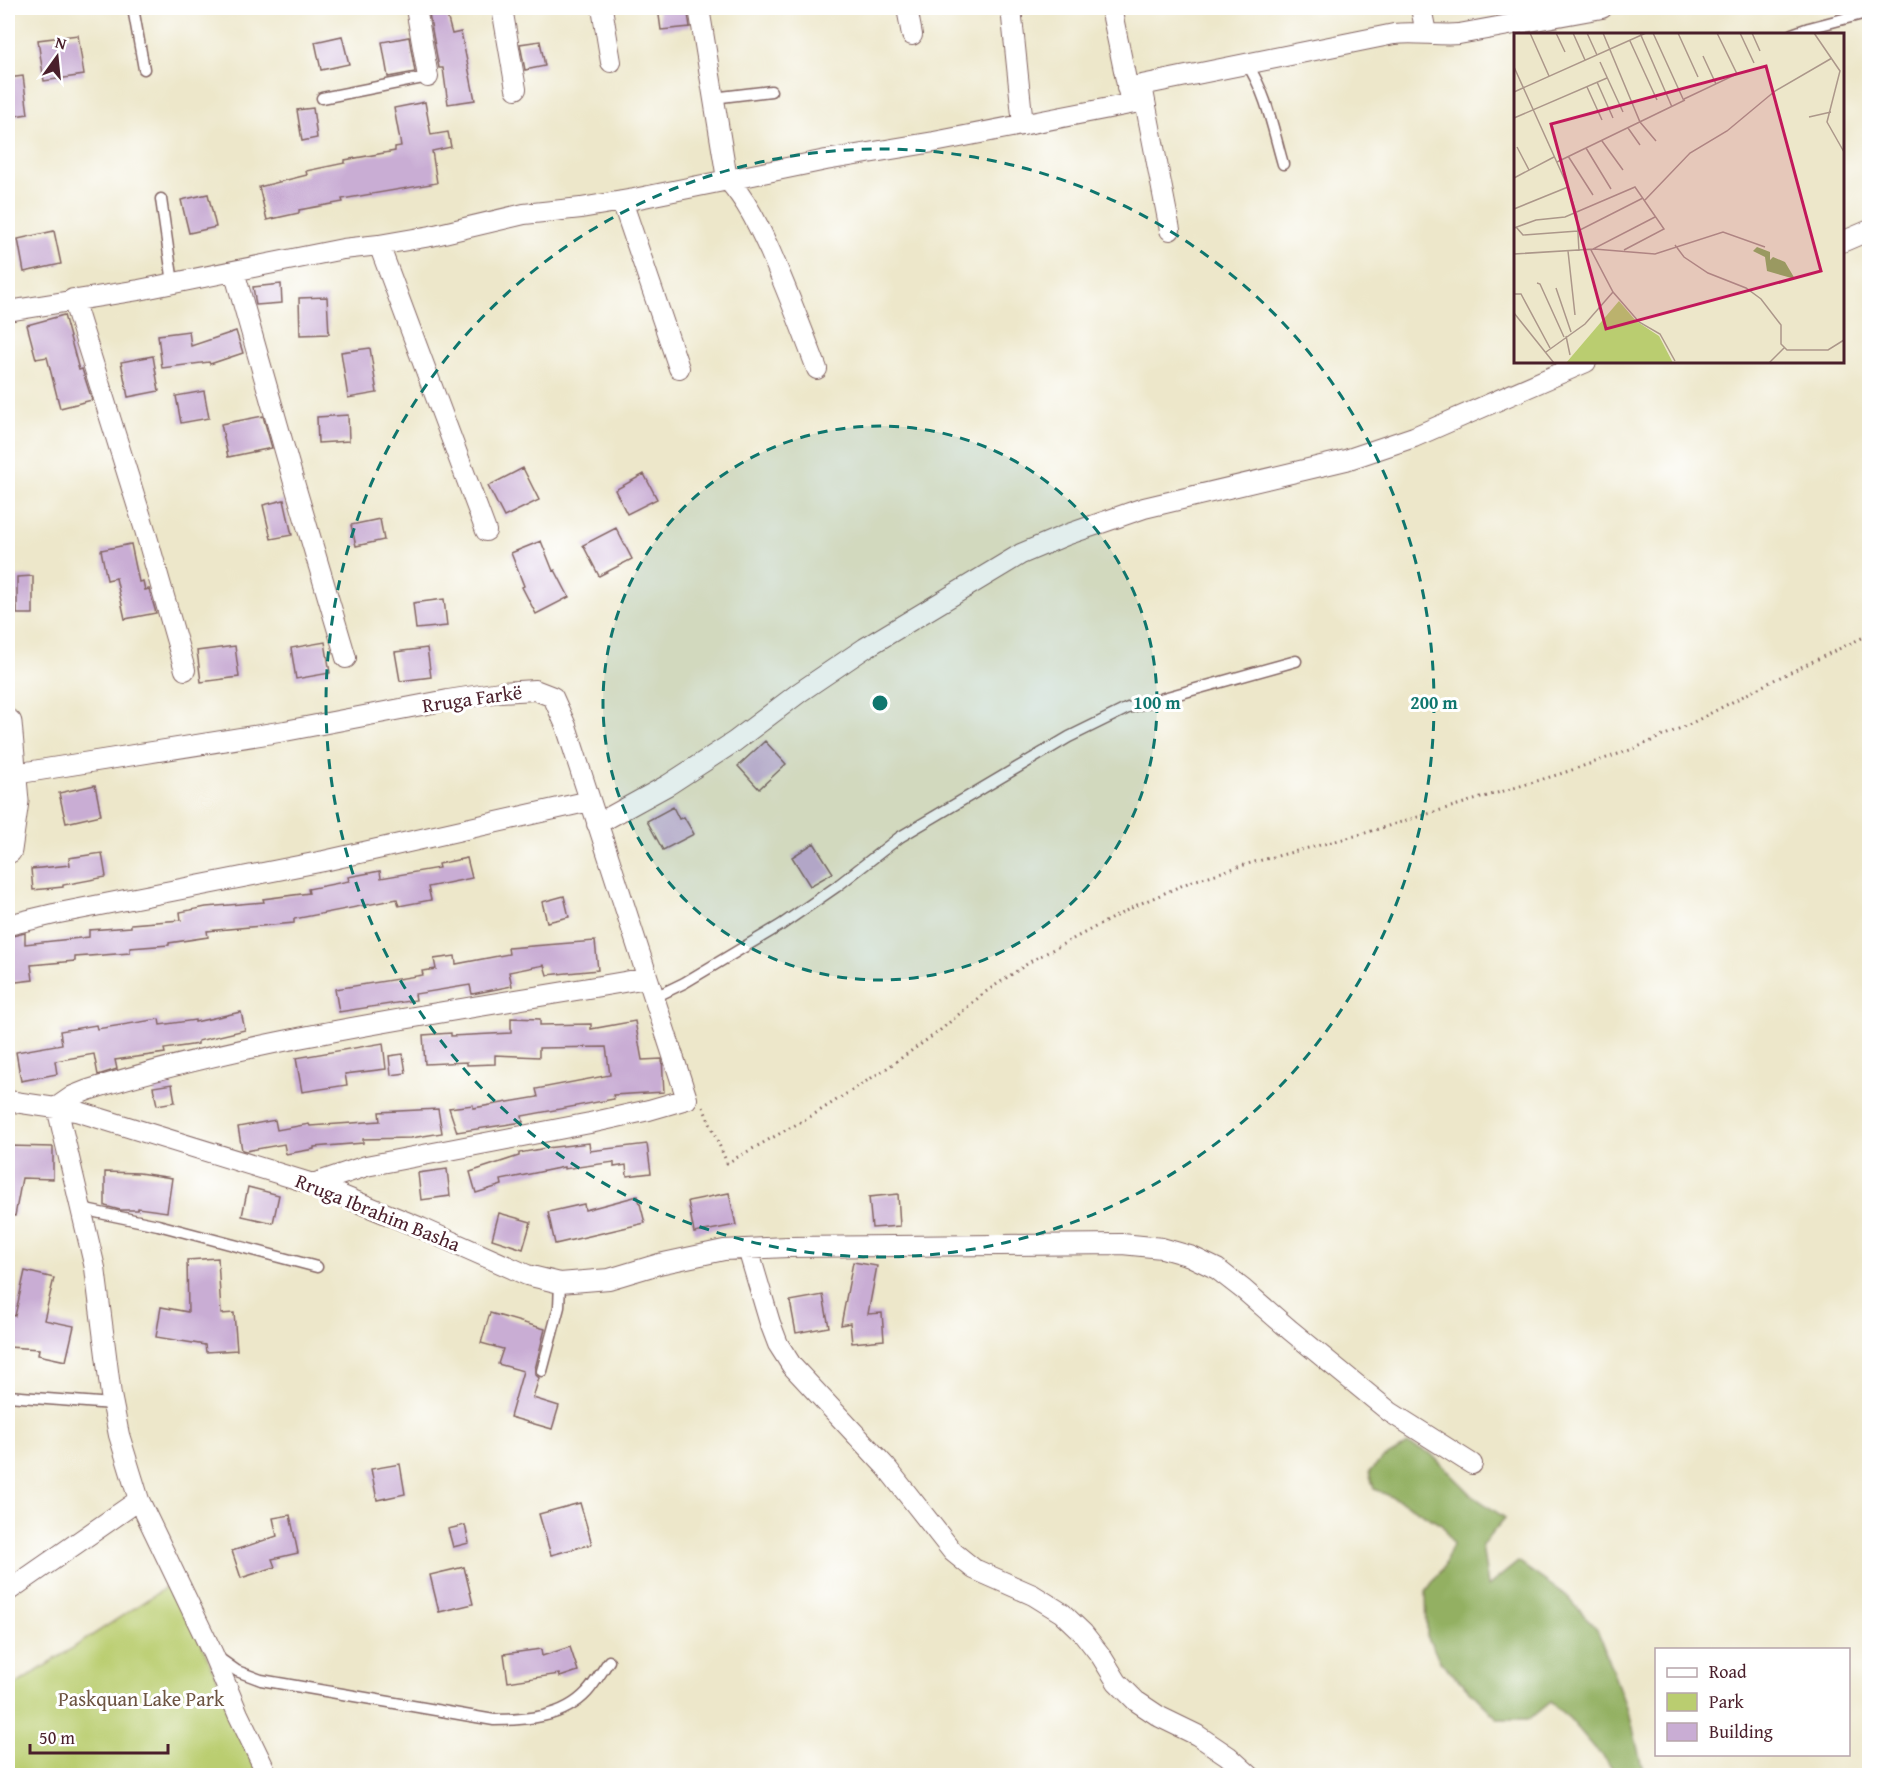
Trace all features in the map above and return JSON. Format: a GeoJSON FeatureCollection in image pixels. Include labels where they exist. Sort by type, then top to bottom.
{"type":"FeatureCollection","features":[{"type":"Feature","properties":{"kind":"street"},"geometry":{"type":"LineString","coordinates":[[416,8],[428,77]]}},
{"type":"Feature","properties":{"kind":"street"},"geometry":{"type":"LineString","coordinates":[[502,8],[516,89]]}},
{"type":"Feature","properties":{"kind":"street"},"geometry":{"type":"LineString","coordinates":[[602,8],[611,62]]}},
{"type":"Feature","properties":{"kind":"street"},"geometry":{"type":"LineString","coordinates":[[699,8],[727,179],[740,193],[755,219],[790,294],[817,369]]}},
{"type":"Feature","properties":{"kind":"street"},"geometry":{"type":"LineString","coordinates":[[907,8],[912,34]]}},
{"type":"Feature","properties":{"kind":"street"},"geometry":{"type":"LineString","coordinates":[[1011,8],[1023,125]]}},
{"type":"Feature","properties":{"kind":"street"},"geometry":{"type":"LineString","coordinates":[[1111,8],[1136,95],[1170,230]]}},
{"type":"Feature","properties":{"kind":"street"},"geometry":{"type":"LineString","coordinates":[[1421,8],[1426,33]]}},
{"type":"Feature","properties":{"kind":"street"},"geometry":{"type":"LineString","coordinates":[[8,311],[173,283],[342,249],[431,236],[524,214],[622,201],[727,179],[1023,125],[1247,64],[1394,34],[1412,32],[1459,34],[1602,8]]}},
{"type":"Feature","properties":{"kind":"street"},"geometry":{"type":"LineString","coordinates":[[622,201],[679,368]]}},
{"type":"Feature","properties":{"kind":"street"},"geometry":{"type":"LineString","coordinates":[[1844,241],[1869,230]]}},
{"type":"Feature","properties":{"kind":"street"},"geometry":{"type":"LineString","coordinates":[[379,245],[486,531]]}},
{"type":"Feature","properties":{"kind":"street"},"geometry":{"type":"LineString","coordinates":[[234,271],[346,657]]}},
{"type":"Feature","properties":{"kind":"street"},"geometry":{"type":"LineString","coordinates":[[73,299],[186,670]]}},
{"type":"Feature","properties":{"kind":"street"},"geometry":{"type":"LineString","coordinates":[[597,824],[668,785],[734,742],[800,692],[865,648],[1021,554],[1066,535],[1144,508],[1346,460],[1414,437],[1584,363]]}},
{"type":"Feature","properties":{"kind":"street","name":"Rruga Farkë"},"geometry":{"type":"LineString","coordinates":[[11,774],[285,731],[500,692],[536,690],[553,697],[559,708],[590,801],[687,1099]]}},
{"type":"Feature","properties":{"kind":"street"},"geometry":{"type":"LineString","coordinates":[[8,723],[15,801],[8,850]]}},
{"type":"Feature","properties":{"kind":"street"},"geometry":{"type":"LineString","coordinates":[[8,925],[324,861],[590,801]]}},
{"type":"Feature","properties":{"kind":"street"},"geometry":{"type":"LineString","coordinates":[[268,1776],[238,1714],[213,1654],[139,1500],[112,1404],[94,1268],[57,1107],[73,1096],[88,1090],[202,1059],[349,1028],[647,978]]}},
{"type":"Feature","properties":{"kind":"street"},"geometry":{"type":"LineString","coordinates":[[313,1184],[366,1166],[579,1125],[649,1110],[687,1099]]}},
{"type":"Feature","properties":{"kind":"street","name":"Rruga Ibrahim Basha"},"geometry":{"type":"LineString","coordinates":[[8,1101],[57,1107],[185,1143],[313,1184],[422,1228],[527,1275],[560,1283],[609,1279],[698,1255],[788,1246],[1122,1244],[1162,1248],[1190,1256],[1217,1269],[1390,1412],[1472,1464]]}},
{"type":"Feature","properties":{"kind":"street"},"geometry":{"type":"LineString","coordinates":[[748,1249],[770,1323],[778,1344],[792,1365],[886,1467],[953,1552],[974,1569],[1033,1595],[1062,1613],[1083,1633],[1117,1682],[1136,1701],[1228,1756],[1250,1776]]}},
{"type":"Feature","properties":{"kind":"street"},"geometry":{"type":"LineString","coordinates":[[8,1591],[139,1500]]}},
{"type":"Feature","properties":{"kind":"lane"},"geometry":{"type":"LineString","coordinates":[[133,8],[144,69]]}},
{"type":"Feature","properties":{"kind":"lane"},"geometry":{"type":"LineString","coordinates":[[1795,33],[1869,12]]}},
{"type":"Feature","properties":{"kind":"lane"},"geometry":{"type":"LineString","coordinates":[[1247,64],[1259,82],[1283,164]]}},
{"type":"Feature","properties":{"kind":"lane"},"geometry":{"type":"LineString","coordinates":[[322,98],[428,77]]}},
{"type":"Feature","properties":{"kind":"lane"},"geometry":{"type":"LineString","coordinates":[[713,98],[771,91]]}},
{"type":"Feature","properties":{"kind":"lane"},"geometry":{"type":"LineString","coordinates":[[161,199],[173,283]]}},
{"type":"Feature","properties":{"kind":"lane"},"geometry":{"type":"LineString","coordinates":[[653,998],[684,983],[771,931],[836,887],[900,837],[1069,737],[1128,708],[1296,661]]}},
{"type":"Feature","properties":{"kind":"lane"},"geometry":{"type":"LineString","coordinates":[[81,1209],[159,1225],[316,1267]]}},
{"type":"Feature","properties":{"kind":"lane"},"geometry":{"type":"LineString","coordinates":[[542,1371],[559,1307],[560,1283]]}},
{"type":"Feature","properties":{"kind":"lane"},"geometry":{"type":"LineString","coordinates":[[8,1396],[112,1404]]}},
{"type":"Feature","properties":{"kind":"lane"},"geometry":{"type":"LineString","coordinates":[[213,1654],[237,1671],[261,1680],[494,1720],[517,1720],[547,1715],[572,1705],[588,1692],[609,1661]]}},
{"type":"Feature","properties":{"kind":"path"},"geometry":{"type":"LineString","coordinates":[[687,1099],[697,1100],[701,1104],[727,1163],[813,1115],[888,1068],[938,1032],[984,993],[1034,960],[1137,905],[1201,879],[1254,862],[1355,836],[1560,774],[1633,749],[1690,724],[1869,634]]}},
{"type":"Feature","properties":{"kind":"green space"},"geometry":{"type":"Polygon","coordinates":[[[1408,1444],[1430,1453],[1473,1496],[1505,1518],[1482,1545],[1488,1586],[1518,1562],[1568,1597],[1597,1630],[1631,1720],[1644,1775],[1618,1775],[1570,1719],[1550,1702],[1529,1719],[1498,1719],[1440,1661],[1427,1636],[1426,1591],[1443,1568],[1453,1544],[1443,1526],[1403,1502],[1374,1489],[1369,1472],[1382,1459],[1408,1444]]]}},
{"type":"Feature","properties":{"kind":"green space","name":"Paskquan Lake Park"},"geometry":{"type":"Polygon","coordinates":[[[174,1582],[260,1775],[8,1776],[8,1690],[174,1582]]]}},
{"type":"Feature","properties":{"kind":"building"},"geometry":{"type":"Polygon","coordinates":[[[428,8],[445,8],[452,34],[461,32],[475,100],[448,104],[443,68],[439,68],[428,8]]]}},
{"type":"Feature","properties":{"kind":"building"},"geometry":{"type":"Polygon","coordinates":[[[658,8],[687,8],[690,27],[661,30],[658,8]]]}},
{"type":"Feature","properties":{"kind":"building"},"geometry":{"type":"Polygon","coordinates":[[[78,35],[84,75],[44,81],[38,40],[78,35]]]}},
{"type":"Feature","properties":{"kind":"building"},"geometry":{"type":"Polygon","coordinates":[[[342,36],[349,64],[321,70],[315,42],[342,36]]]}},
{"type":"Feature","properties":{"kind":"building"},"geometry":{"type":"Polygon","coordinates":[[[409,37],[415,72],[388,77],[382,42],[409,37]]]}},
{"type":"Feature","properties":{"kind":"building"},"geometry":{"type":"Polygon","coordinates":[[[540,41],[545,66],[525,70],[520,44],[540,41]]]}},
{"type":"Feature","properties":{"kind":"building"},"geometry":{"type":"Polygon","coordinates":[[[23,76],[28,114],[8,117],[8,78],[23,76]]]}},
{"type":"Feature","properties":{"kind":"building"},"geometry":{"type":"Polygon","coordinates":[[[425,102],[431,135],[448,132],[451,147],[432,151],[437,183],[342,199],[343,202],[299,210],[299,213],[267,220],[259,187],[307,175],[306,171],[345,163],[345,160],[395,151],[395,147],[401,146],[394,108],[425,102]]]}},
{"type":"Feature","properties":{"kind":"building"},"geometry":{"type":"Polygon","coordinates":[[[313,108],[317,138],[302,141],[297,110],[313,108]]]}},
{"type":"Feature","properties":{"kind":"building"},"geometry":{"type":"Polygon","coordinates":[[[208,194],[216,227],[189,233],[181,200],[208,194]]]}},
{"type":"Feature","properties":{"kind":"building"},"geometry":{"type":"Polygon","coordinates":[[[54,231],[61,264],[24,272],[18,239],[54,231]]]}},
{"type":"Feature","properties":{"kind":"building"},"geometry":{"type":"Polygon","coordinates":[[[281,284],[282,303],[256,305],[253,287],[281,284]]]}},
{"type":"Feature","properties":{"kind":"building"},"geometry":{"type":"Polygon","coordinates":[[[327,297],[329,334],[300,335],[299,298],[327,297]]]}},
{"type":"Feature","properties":{"kind":"building"},"geometry":{"type":"Polygon","coordinates":[[[64,315],[79,370],[82,369],[92,400],[60,408],[47,357],[36,359],[27,325],[64,315]]]}},
{"type":"Feature","properties":{"kind":"building"},"geometry":{"type":"Polygon","coordinates":[[[189,331],[191,346],[236,331],[243,353],[210,364],[209,362],[162,368],[158,335],[189,331]]]}},
{"type":"Feature","properties":{"kind":"building"},"geometry":{"type":"Polygon","coordinates":[[[370,348],[377,393],[348,398],[341,352],[370,348]]]}},
{"type":"Feature","properties":{"kind":"building"},"geometry":{"type":"Polygon","coordinates":[[[153,356],[159,391],[128,397],[121,362],[153,356]]]}},
{"type":"Feature","properties":{"kind":"building"},"geometry":{"type":"Polygon","coordinates":[[[204,391],[209,418],[181,423],[176,396],[204,391]]]}},
{"type":"Feature","properties":{"kind":"building"},"geometry":{"type":"Polygon","coordinates":[[[348,415],[349,441],[318,443],[317,417],[348,415]]]}},
{"type":"Feature","properties":{"kind":"building"},"geometry":{"type":"Polygon","coordinates":[[[263,416],[272,448],[228,457],[221,424],[263,416]]]}},
{"type":"Feature","properties":{"kind":"building"},"geometry":{"type":"Polygon","coordinates":[[[523,468],[539,500],[504,517],[488,486],[523,468]]]}},
{"type":"Feature","properties":{"kind":"building"},"geometry":{"type":"Polygon","coordinates":[[[644,474],[657,499],[627,514],[615,490],[644,474]]]}},
{"type":"Feature","properties":{"kind":"building"},"geometry":{"type":"Polygon","coordinates":[[[284,500],[292,535],[271,539],[263,505],[284,500]]]}},
{"type":"Feature","properties":{"kind":"building"},"geometry":{"type":"Polygon","coordinates":[[[380,519],[384,540],[356,546],[351,525],[380,519]]]}},
{"type":"Feature","properties":{"kind":"building"},"geometry":{"type":"Polygon","coordinates":[[[616,528],[632,559],[599,576],[583,545],[616,528]]]}},
{"type":"Feature","properties":{"kind":"building"},"geometry":{"type":"Polygon","coordinates":[[[541,541],[553,571],[555,570],[569,597],[536,614],[522,587],[524,586],[511,553],[541,541]]]}},
{"type":"Feature","properties":{"kind":"building"},"geometry":{"type":"Polygon","coordinates":[[[131,544],[139,582],[143,581],[145,590],[149,589],[156,613],[125,619],[116,578],[107,580],[101,550],[131,544]]]}},
{"type":"Feature","properties":{"kind":"building"},"geometry":{"type":"Polygon","coordinates":[[[33,576],[33,614],[17,614],[17,577],[33,576]]]}},
{"type":"Feature","properties":{"kind":"building"},"geometry":{"type":"Polygon","coordinates":[[[444,599],[447,626],[416,629],[413,603],[444,599]]]}},
{"type":"Feature","properties":{"kind":"building"},"geometry":{"type":"Polygon","coordinates":[[[325,642],[330,673],[296,679],[291,648],[325,642]]]}},
{"type":"Feature","properties":{"kind":"building"},"geometry":{"type":"Polygon","coordinates":[[[235,646],[239,677],[201,682],[197,651],[235,646]]]}},
{"type":"Feature","properties":{"kind":"building"},"geometry":{"type":"Polygon","coordinates":[[[427,648],[431,677],[400,681],[395,652],[427,648]]]}},
{"type":"Feature","properties":{"kind":"building"},"geometry":{"type":"Polygon","coordinates":[[[765,741],[786,764],[759,789],[738,766],[765,741]]]}},
{"type":"Feature","properties":{"kind":"building"},"geometry":{"type":"Polygon","coordinates":[[[95,785],[101,815],[66,823],[59,793],[95,785]]]}},
{"type":"Feature","properties":{"kind":"building"},"geometry":{"type":"Polygon","coordinates":[[[673,807],[679,819],[684,817],[694,834],[663,850],[647,821],[673,807]]]}},
{"type":"Feature","properties":{"kind":"building"},"geometry":{"type":"Polygon","coordinates":[[[814,843],[833,873],[810,886],[792,857],[814,843]]]}},
{"type":"Feature","properties":{"kind":"building"},"geometry":{"type":"Polygon","coordinates":[[[102,853],[106,877],[63,885],[63,887],[33,890],[31,869],[70,865],[69,858],[102,853]]]}},
{"type":"Feature","properties":{"kind":"building"},"geometry":{"type":"Polygon","coordinates":[[[467,858],[472,878],[428,887],[431,900],[399,906],[397,899],[294,919],[294,923],[207,931],[208,937],[169,943],[169,945],[130,948],[130,953],[75,957],[75,961],[31,965],[33,980],[8,983],[8,937],[25,933],[25,944],[89,937],[89,930],[181,920],[180,912],[206,907],[264,902],[263,899],[309,893],[308,889],[349,881],[348,877],[380,871],[381,878],[439,868],[438,864],[467,858]]]}},
{"type":"Feature","properties":{"kind":"building"},"geometry":{"type":"Polygon","coordinates":[[[564,896],[569,917],[547,922],[542,902],[564,896]]]}},
{"type":"Feature","properties":{"kind":"building"},"geometry":{"type":"Polygon","coordinates":[[[595,941],[598,970],[547,975],[544,965],[509,972],[512,986],[472,994],[470,985],[415,994],[416,1000],[339,1012],[335,989],[423,975],[422,971],[436,969],[434,959],[455,956],[456,964],[509,954],[508,948],[595,941]]]}},
{"type":"Feature","properties":{"kind":"building"},"geometry":{"type":"Polygon","coordinates":[[[241,1012],[245,1030],[198,1041],[198,1044],[164,1049],[165,1053],[115,1060],[117,1069],[98,1075],[94,1054],[55,1061],[57,1074],[21,1081],[16,1052],[62,1044],[60,1031],[96,1025],[97,1029],[159,1019],[160,1025],[195,1020],[195,1022],[241,1012]]]}},
{"type":"Feature","properties":{"kind":"building"},"geometry":{"type":"Polygon","coordinates":[[[511,1018],[540,1019],[540,1025],[591,1024],[591,1029],[635,1021],[642,1060],[662,1059],[664,1092],[613,1095],[614,1099],[522,1116],[523,1122],[457,1132],[449,1108],[473,1105],[473,1108],[538,1097],[536,1089],[610,1075],[606,1047],[539,1048],[539,1057],[495,1055],[495,1064],[467,1065],[467,1062],[425,1064],[423,1035],[511,1033],[511,1018]]]}},
{"type":"Feature","properties":{"kind":"building"},"geometry":{"type":"Polygon","coordinates":[[[383,1043],[386,1069],[345,1074],[347,1085],[302,1092],[296,1058],[383,1043]]]}},
{"type":"Feature","properties":{"kind":"building"},"geometry":{"type":"Polygon","coordinates":[[[403,1054],[406,1073],[391,1075],[389,1056],[403,1054]]]}},
{"type":"Feature","properties":{"kind":"building"},"geometry":{"type":"Polygon","coordinates":[[[172,1084],[175,1102],[157,1105],[153,1087],[172,1084]]]}},
{"type":"Feature","properties":{"kind":"building"},"geometry":{"type":"Polygon","coordinates":[[[438,1109],[442,1133],[411,1138],[363,1139],[363,1143],[314,1147],[314,1149],[286,1154],[284,1144],[242,1150],[238,1127],[275,1120],[277,1130],[309,1124],[310,1126],[380,1121],[379,1112],[438,1109]]]}},
{"type":"Feature","properties":{"kind":"building"},"geometry":{"type":"Polygon","coordinates":[[[589,1143],[590,1151],[647,1144],[651,1173],[627,1176],[626,1165],[614,1167],[614,1162],[564,1169],[564,1167],[501,1180],[502,1185],[476,1193],[470,1172],[519,1156],[519,1153],[589,1143]]]}},
{"type":"Feature","properties":{"kind":"building"},"geometry":{"type":"Polygon","coordinates":[[[8,1146],[53,1147],[53,1179],[22,1178],[15,1216],[8,1215],[8,1146]]]}},
{"type":"Feature","properties":{"kind":"building"},"geometry":{"type":"Polygon","coordinates":[[[447,1169],[450,1196],[421,1200],[418,1173],[447,1169]]]}},
{"type":"Feature","properties":{"kind":"building"},"geometry":{"type":"Polygon","coordinates":[[[105,1172],[139,1173],[172,1178],[167,1212],[138,1208],[138,1210],[120,1210],[105,1206],[105,1172]]]}},
{"type":"Feature","properties":{"kind":"building"},"geometry":{"type":"Polygon","coordinates":[[[248,1187],[279,1195],[273,1223],[242,1216],[248,1187]]]}},
{"type":"Feature","properties":{"kind":"building"},"geometry":{"type":"Polygon","coordinates":[[[729,1193],[736,1225],[694,1233],[688,1201],[729,1193]]]}},
{"type":"Feature","properties":{"kind":"building"},"geometry":{"type":"Polygon","coordinates":[[[898,1194],[900,1226],[872,1228],[869,1197],[898,1194]]]}},
{"type":"Feature","properties":{"kind":"building"},"geometry":{"type":"Polygon","coordinates":[[[638,1196],[645,1223],[555,1244],[548,1212],[584,1204],[585,1210],[638,1196]]]}},
{"type":"Feature","properties":{"kind":"building"},"geometry":{"type":"Polygon","coordinates":[[[499,1213],[531,1222],[523,1249],[492,1239],[499,1213]]]}},
{"type":"Feature","properties":{"kind":"building"},"geometry":{"type":"Polygon","coordinates":[[[218,1258],[221,1314],[234,1313],[237,1350],[206,1352],[205,1345],[156,1337],[161,1307],[188,1312],[187,1260],[218,1258]]]}},
{"type":"Feature","properties":{"kind":"building"},"geometry":{"type":"Polygon","coordinates":[[[853,1262],[877,1266],[868,1314],[882,1313],[884,1340],[852,1343],[850,1323],[841,1325],[853,1262]]]}},
{"type":"Feature","properties":{"kind":"building"},"geometry":{"type":"Polygon","coordinates":[[[25,1271],[54,1278],[44,1320],[74,1326],[66,1361],[38,1355],[39,1349],[8,1347],[8,1315],[15,1316],[25,1271]]]}},
{"type":"Feature","properties":{"kind":"building"},"geometry":{"type":"Polygon","coordinates":[[[823,1295],[829,1327],[796,1333],[790,1301],[823,1295]]]}},
{"type":"Feature","properties":{"kind":"building"},"geometry":{"type":"Polygon","coordinates":[[[490,1313],[545,1329],[535,1369],[535,1374],[539,1378],[533,1398],[559,1406],[552,1429],[510,1417],[523,1371],[498,1364],[503,1349],[481,1343],[490,1313]]]}},
{"type":"Feature","properties":{"kind":"building"},"geometry":{"type":"Polygon","coordinates":[[[400,1464],[405,1494],[377,1500],[371,1469],[400,1464]]]}},
{"type":"Feature","properties":{"kind":"building"},"geometry":{"type":"Polygon","coordinates":[[[580,1503],[592,1544],[551,1555],[539,1514],[580,1503]]]}},
{"type":"Feature","properties":{"kind":"building"},"geometry":{"type":"Polygon","coordinates":[[[290,1515],[298,1553],[272,1559],[275,1567],[241,1578],[232,1551],[277,1536],[273,1518],[290,1515]]]}},
{"type":"Feature","properties":{"kind":"building"},"geometry":{"type":"Polygon","coordinates":[[[465,1525],[469,1543],[453,1547],[448,1529],[465,1525]]]}},
{"type":"Feature","properties":{"kind":"building"},"geometry":{"type":"Polygon","coordinates":[[[464,1567],[473,1604],[439,1612],[430,1575],[464,1567]]]}},
{"type":"Feature","properties":{"kind":"building"},"geometry":{"type":"Polygon","coordinates":[[[570,1647],[578,1671],[560,1677],[559,1674],[508,1682],[504,1654],[541,1649],[542,1656],[570,1647]]]}}]}
